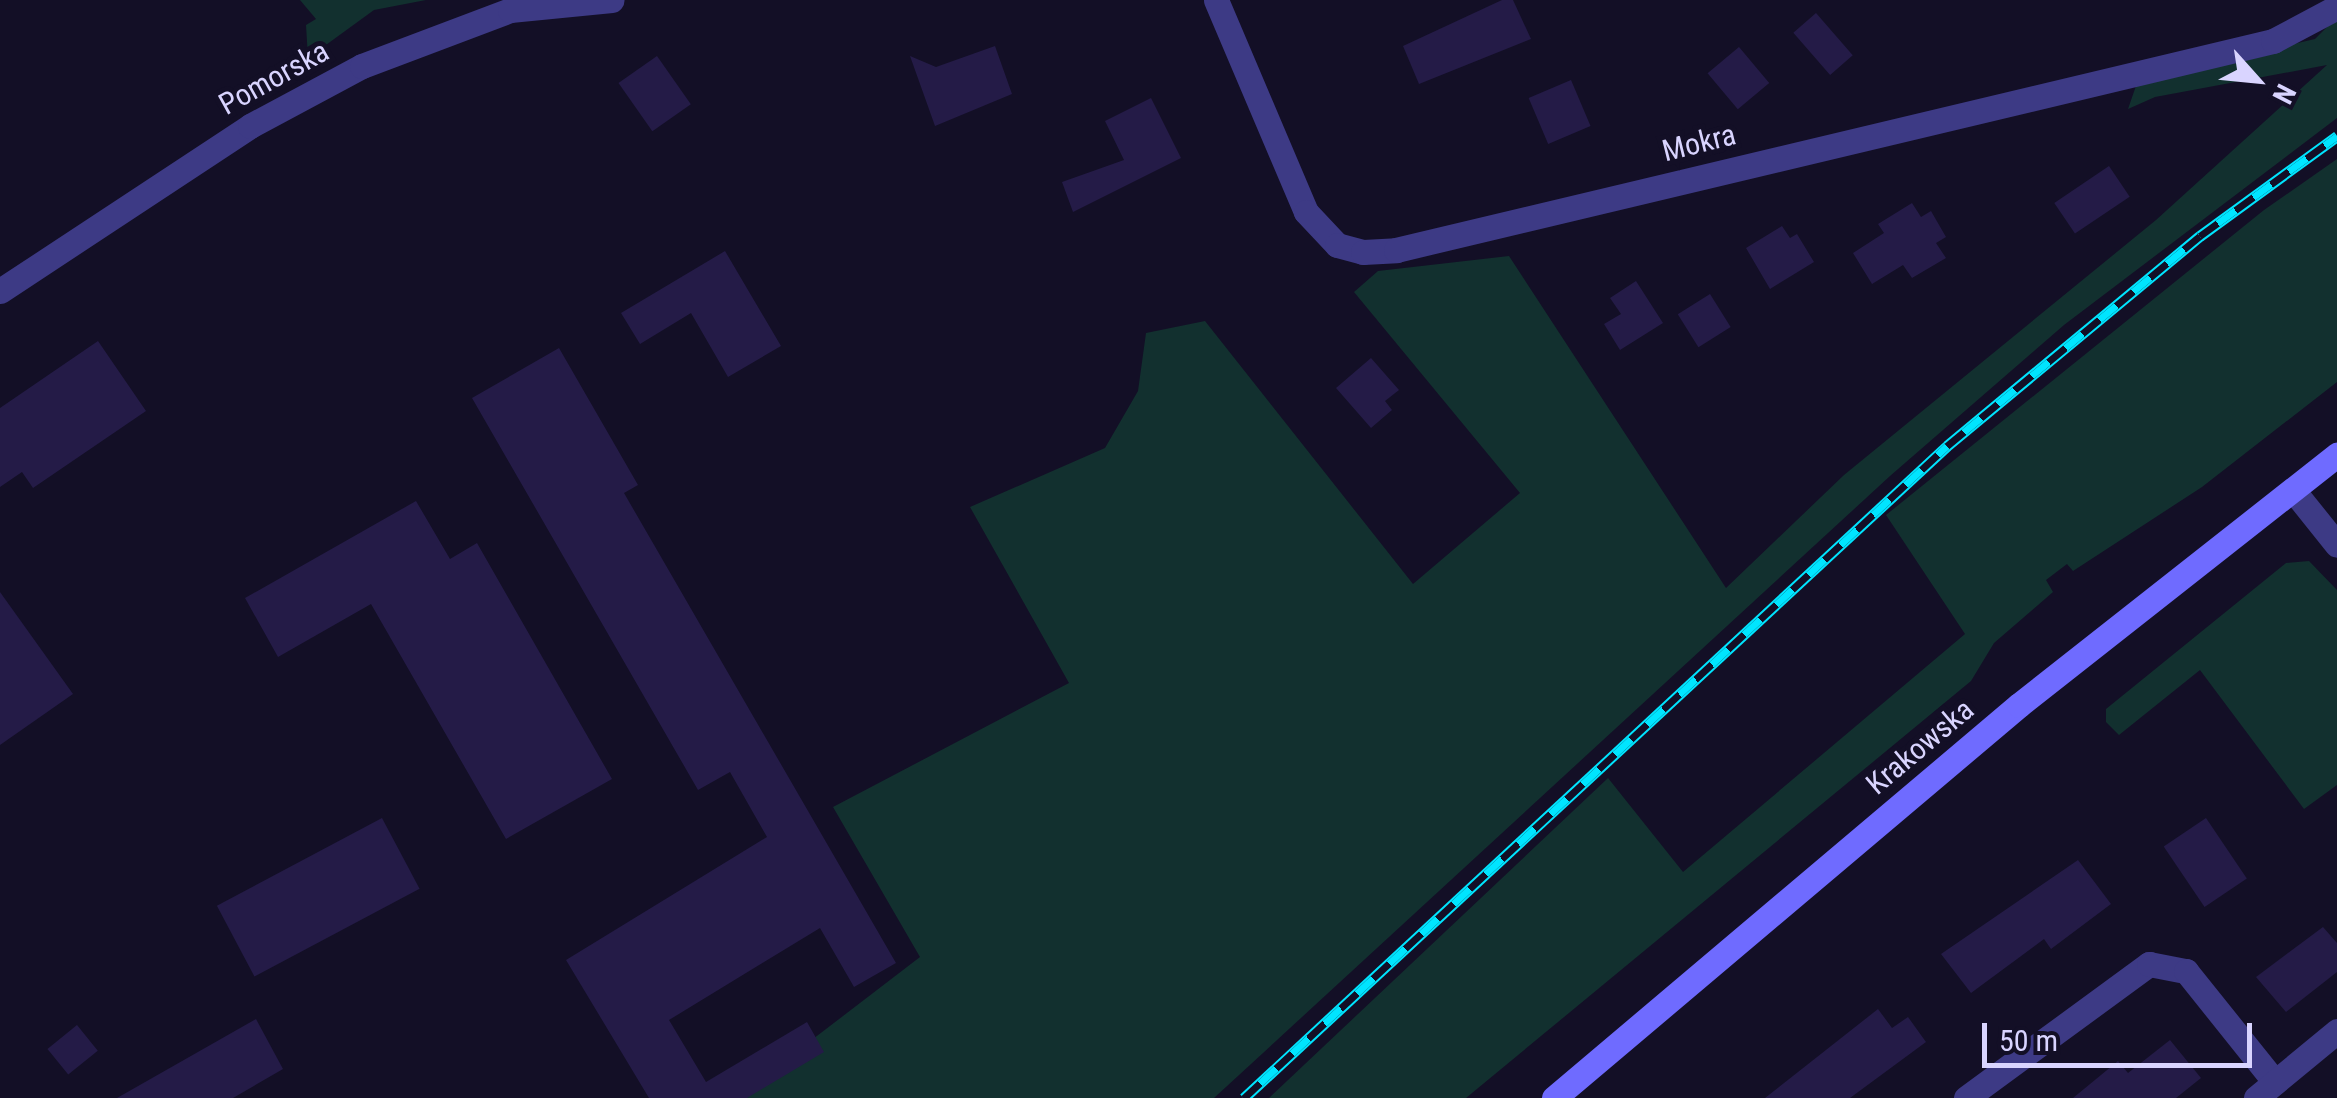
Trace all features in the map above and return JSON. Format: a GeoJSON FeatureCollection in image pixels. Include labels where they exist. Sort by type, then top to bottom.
{"type":"FeatureCollection","features":[{"type":"Feature","properties":{"kind":"main road","name":"Krakowska"},"geometry":{"type":"LineString","coordinates":[[1554,1098],[2020,706],[2337,455]]}},
{"type":"Feature","properties":{"kind":"street","name":"Pomorska"},"geometry":{"type":"LineString","coordinates":[[0,290],[250,126],[362,66],[510,10],[612,0]]}},
{"type":"Feature","properties":{"kind":"street","name":"Mokra"},"geometry":{"type":"LineString","coordinates":[[1216,0],[1306,212],[1336,245],[1363,252],[1396,250],[2273,41],[2337,6]]}},
{"type":"Feature","properties":{"kind":"street"},"geometry":{"type":"LineString","coordinates":[[2294,490],[2337,545]]}},
{"type":"Feature","properties":{"kind":"street"},"geometry":{"type":"LineString","coordinates":[[1966,1098],[2149,964],[2186,971],[2265,1090],[2337,1032]]}},
{"type":"Feature","properties":{"kind":"green space"},"geometry":{"type":"Polygon","coordinates":[[[300,0],[426,0],[374,10],[308,58],[306,25],[316,19],[300,0]]]}},
{"type":"Feature","properties":{"kind":"green space"},"geometry":{"type":"Polygon","coordinates":[[[2337,17],[2337,118],[2064,325],[1890,476],[1214,1098],[736,1098],[920,957],[833,807],[1069,683],[970,507],[1105,448],[1138,391],[1146,333],[1205,321],[1413,584],[1520,493],[1354,292],[1378,271],[1509,256],[1726,588],[1844,475],[2156,220],[2327,65],[2155,97],[2128,109],[2138,80],[2315,39],[2337,17]]]}},
{"type":"Feature","properties":{"kind":"green space"},"geometry":{"type":"Polygon","coordinates":[[[2337,159],[2337,382],[2202,487],[2073,571],[2067,564],[2046,580],[2053,592],[1994,643],[1971,681],[1466,1098],[1269,1098],[1608,778],[1683,872],[1965,634],[1886,515],[2264,210],[2337,159]]]}},
{"type":"Feature","properties":{"kind":"green space"},"geometry":{"type":"Polygon","coordinates":[[[2309,561],[2337,590],[2337,785],[2304,809],[2200,670],[2119,735],[2106,722],[2106,709],[2286,563],[2309,561]]]}},
{"type":"Feature","properties":{"kind":"building"},"geometry":{"type":"Polygon","coordinates":[[[1502,0],[1513,0],[1531,39],[1419,84],[1403,46],[1502,0]]]}},
{"type":"Feature","properties":{"kind":"building"},"geometry":{"type":"Polygon","coordinates":[[[1816,13],[1853,55],[1830,75],[1793,33],[1816,13]]]}},
{"type":"Feature","properties":{"kind":"building"},"geometry":{"type":"Polygon","coordinates":[[[995,46],[1012,94],[935,126],[910,56],[936,67],[995,46]]]}},
{"type":"Feature","properties":{"kind":"building"},"geometry":{"type":"Polygon","coordinates":[[[1739,47],[1769,83],[1738,109],[1708,73],[1739,47]]]}},
{"type":"Feature","properties":{"kind":"building"},"geometry":{"type":"Polygon","coordinates":[[[657,56],[691,104],[652,131],[618,83],[657,56]]]}},
{"type":"Feature","properties":{"kind":"building"},"geometry":{"type":"Polygon","coordinates":[[[1571,80],[1591,126],[1548,144],[1529,98],[1571,80]]]}},
{"type":"Feature","properties":{"kind":"building"},"geometry":{"type":"Polygon","coordinates":[[[1151,98],[1181,158],[1073,212],[1062,182],[1124,160],[1105,121],[1151,98]]]}},
{"type":"Feature","properties":{"kind":"building"},"geometry":{"type":"Polygon","coordinates":[[[2109,166],[2130,197],[2075,234],[2054,203],[2109,166]]]}},
{"type":"Feature","properties":{"kind":"building"},"geometry":{"type":"Polygon","coordinates":[[[1912,203],[1921,217],[1931,211],[1946,237],[1936,243],[1946,258],[1912,278],[1903,265],[1872,284],[1853,253],[1884,233],[1878,224],[1912,203]]]}},
{"type":"Feature","properties":{"kind":"building"},"geometry":{"type":"Polygon","coordinates":[[[1782,226],[1790,238],[1797,234],[1814,262],[1770,289],[1746,248],[1782,226]]]}},
{"type":"Feature","properties":{"kind":"building"},"geometry":{"type":"Polygon","coordinates":[[[725,251],[781,346],[728,377],[691,313],[640,344],[621,313],[725,251]]]}},
{"type":"Feature","properties":{"kind":"building"},"geometry":{"type":"Polygon","coordinates":[[[1636,281],[1663,323],[1620,350],[1604,324],[1621,314],[1610,298],[1636,281]]]}},
{"type":"Feature","properties":{"kind":"building"},"geometry":{"type":"Polygon","coordinates":[[[1710,294],[1731,327],[1698,347],[1678,314],[1710,294]]]}},
{"type":"Feature","properties":{"kind":"building"},"geometry":{"type":"Polygon","coordinates":[[[98,341],[146,411],[33,488],[22,472],[0,487],[0,408],[98,341]]]}},
{"type":"Feature","properties":{"kind":"building"},"geometry":{"type":"Polygon","coordinates":[[[559,348],[638,485],[624,493],[896,963],[854,987],[820,928],[669,1020],[706,1082],[807,1022],[824,1052],[747,1098],[649,1098],[566,960],[767,837],[730,772],[698,790],[472,398],[559,348]]]}},
{"type":"Feature","properties":{"kind":"building"},"geometry":{"type":"Polygon","coordinates":[[[1371,358],[1399,390],[1385,401],[1392,410],[1371,428],[1336,388],[1371,358]]]}},
{"type":"Feature","properties":{"kind":"building"},"geometry":{"type":"Polygon","coordinates":[[[416,501],[450,559],[477,543],[612,779],[506,839],[371,604],[278,657],[245,598],[416,501]]]}},
{"type":"Feature","properties":{"kind":"building"},"geometry":{"type":"Polygon","coordinates":[[[0,592],[73,694],[0,745],[0,592]]]}},
{"type":"Feature","properties":{"kind":"building"},"geometry":{"type":"Polygon","coordinates":[[[382,818],[420,889],[254,976],[217,906],[382,818]]]}},
{"type":"Feature","properties":{"kind":"building"},"geometry":{"type":"Polygon","coordinates":[[[2206,818],[2247,879],[2205,907],[2164,847],[2206,818]]]}},
{"type":"Feature","properties":{"kind":"building"},"geometry":{"type":"Polygon","coordinates":[[[2078,860],[2111,904],[2051,949],[2044,939],[1971,993],[1941,954],[2078,860]]]}},
{"type":"Feature","properties":{"kind":"building"},"geometry":{"type":"Polygon","coordinates":[[[2323,927],[2337,943],[2337,972],[2286,1012],[2256,977],[2323,927]]]}},
{"type":"Feature","properties":{"kind":"building"},"geometry":{"type":"Polygon","coordinates":[[[1878,1009],[1892,1028],[1908,1017],[1926,1042],[1850,1098],[1765,1098],[1878,1009]]]}},
{"type":"Feature","properties":{"kind":"building"},"geometry":{"type":"Polygon","coordinates":[[[256,1019],[283,1069],[233,1098],[117,1098],[256,1019]]]}},
{"type":"Feature","properties":{"kind":"building"},"geometry":{"type":"Polygon","coordinates":[[[77,1025],[98,1051],[68,1075],[47,1049],[77,1025]]]}},
{"type":"Feature","properties":{"kind":"building"},"geometry":{"type":"Polygon","coordinates":[[[2170,1040],[2201,1078],[2176,1098],[2073,1098],[2118,1061],[2128,1073],[2170,1040]]]}},
{"type":"Feature","properties":{"kind":"railway"},"geometry":{"type":"LineString","coordinates":[[1244,1098],[1947,446],[2200,236],[2337,136]]}}]}
